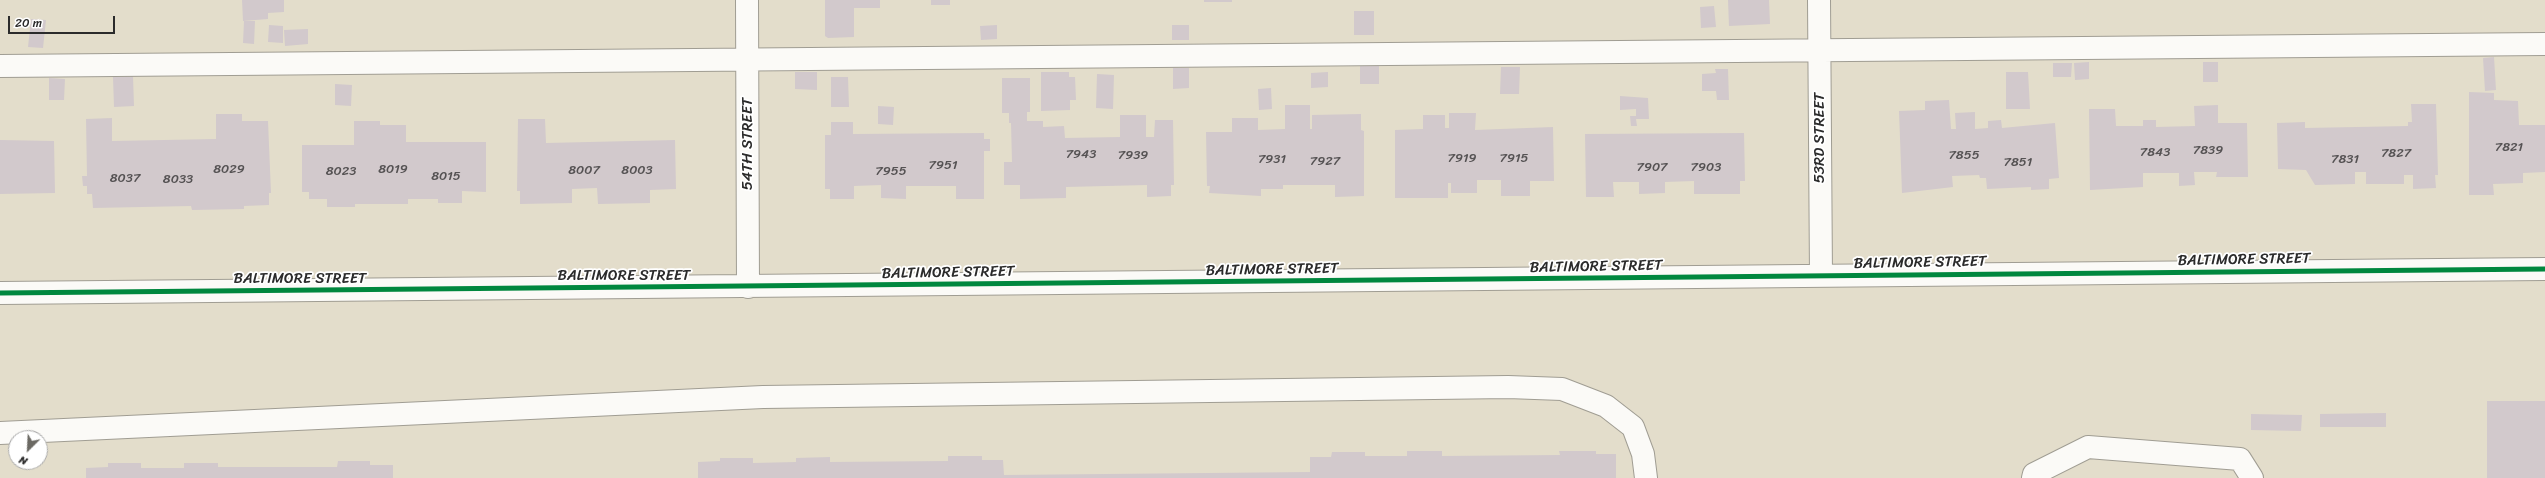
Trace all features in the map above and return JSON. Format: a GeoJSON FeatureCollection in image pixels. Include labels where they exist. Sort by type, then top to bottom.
{"type":"FeatureCollection","features":[{"type":"Feature","properties":{"kind":"street","name":"54TH STREET"},"geometry":{"type":"LineString","coordinates":[[747,0],[748,287]]}},
{"type":"Feature","properties":{"kind":"street","name":"53RD STREET"},"geometry":{"type":"LineString","coordinates":[[1820,0],[1821,276]]}},
{"type":"Feature","properties":{"kind":"street"},"geometry":{"type":"LineString","coordinates":[[0,66],[2545,44]]}},
{"type":"Feature","properties":{"kind":"street","name":"BALTIMORE STREET"},"geometry":{"type":"LineString","coordinates":[[0,293],[2545,269]]}},
{"type":"Feature","properties":{"kind":"street"},"geometry":{"type":"LineString","coordinates":[[0,433],[763,396],[1508,386],[1562,389],[1606,406],[1632,427],[1643,454],[1646,478]]}},
{"type":"Feature","properties":{"kind":"street"},"geometry":{"type":"LineString","coordinates":[[2033,478],[2034,474],[2088,447],[2240,459],[2252,478]]}},
{"type":"Feature","properties":{"kind":"building"},"geometry":{"type":"Polygon","coordinates":[[[242,0],[284,0],[284,12],[268,13],[268,19],[243,21],[242,0]]]}},
{"type":"Feature","properties":{"kind":"building"},"geometry":{"type":"Polygon","coordinates":[[[825,0],[880,0],[880,8],[854,8],[854,37],[828,38],[825,36],[825,0]]]}},
{"type":"Feature","properties":{"kind":"building"},"geometry":{"type":"Polygon","coordinates":[[[931,0],[950,0],[950,5],[931,5],[931,0]]]}},
{"type":"Feature","properties":{"kind":"building"},"geometry":{"type":"Polygon","coordinates":[[[1204,0],[1232,0],[1232,2],[1204,2],[1204,0]]]}},
{"type":"Feature","properties":{"kind":"building"},"geometry":{"type":"Polygon","coordinates":[[[1728,0],[1769,0],[1770,24],[1729,26],[1728,0]]]}},
{"type":"Feature","properties":{"kind":"building"},"geometry":{"type":"Polygon","coordinates":[[[1714,6],[1716,27],[1701,28],[1700,7],[1714,6]]]}},
{"type":"Feature","properties":{"kind":"building"},"geometry":{"type":"Polygon","coordinates":[[[1354,11],[1374,11],[1374,35],[1354,35],[1354,11]]]}},
{"type":"Feature","properties":{"kind":"building"},"geometry":{"type":"Polygon","coordinates":[[[31,19],[46,20],[43,48],[28,47],[31,19]]]}},
{"type":"Feature","properties":{"kind":"building"},"geometry":{"type":"Polygon","coordinates":[[[244,21],[255,21],[254,44],[243,43],[244,21]]]}},
{"type":"Feature","properties":{"kind":"building"},"geometry":{"type":"Polygon","coordinates":[[[269,25],[283,26],[283,43],[268,42],[269,25]]]}},
{"type":"Feature","properties":{"kind":"building"},"geometry":{"type":"Polygon","coordinates":[[[997,25],[997,39],[981,40],[980,26],[997,25]]]}},
{"type":"Feature","properties":{"kind":"building"},"geometry":{"type":"Polygon","coordinates":[[[1172,25],[1189,25],[1189,40],[1172,40],[1172,25]]]}},
{"type":"Feature","properties":{"kind":"building"},"geometry":{"type":"Polygon","coordinates":[[[308,29],[308,44],[285,46],[284,30],[308,29]]]}},
{"type":"Feature","properties":{"kind":"building"},"geometry":{"type":"Polygon","coordinates":[[[2494,57],[2496,90],[2485,91],[2483,58],[2494,57]]]}},
{"type":"Feature","properties":{"kind":"building"},"geometry":{"type":"Polygon","coordinates":[[[2089,62],[2089,79],[2075,80],[2074,63],[2089,62]]]}},
{"type":"Feature","properties":{"kind":"building"},"geometry":{"type":"Polygon","coordinates":[[[2203,62],[2218,62],[2218,82],[2203,82],[2203,62]]]}},
{"type":"Feature","properties":{"kind":"building"},"geometry":{"type":"Polygon","coordinates":[[[2053,63],[2072,63],[2071,77],[2053,77],[2053,63]]]}},
{"type":"Feature","properties":{"kind":"building"},"geometry":{"type":"Polygon","coordinates":[[[1360,65],[1379,65],[1379,84],[1360,84],[1360,65]]]}},
{"type":"Feature","properties":{"kind":"building"},"geometry":{"type":"Polygon","coordinates":[[[1501,67],[1520,67],[1519,94],[1500,94],[1501,67]]]}},
{"type":"Feature","properties":{"kind":"building"},"geometry":{"type":"Polygon","coordinates":[[[1173,68],[1189,68],[1189,88],[1173,89],[1173,68]]]}},
{"type":"Feature","properties":{"kind":"building"},"geometry":{"type":"Polygon","coordinates":[[[1715,69],[1728,69],[1729,100],[1717,100],[1716,91],[1702,91],[1702,74],[1716,73],[1715,69]]]}},
{"type":"Feature","properties":{"kind":"building"},"geometry":{"type":"Polygon","coordinates":[[[795,72],[817,72],[817,90],[795,89],[795,72]]]}},
{"type":"Feature","properties":{"kind":"building"},"geometry":{"type":"Polygon","coordinates":[[[1041,72],[1069,72],[1069,77],[1075,77],[1076,100],[1070,100],[1070,110],[1041,111],[1041,72]]]}},
{"type":"Feature","properties":{"kind":"building"},"geometry":{"type":"Polygon","coordinates":[[[1328,72],[1328,87],[1311,88],[1311,73],[1328,72]]]}},
{"type":"Feature","properties":{"kind":"building"},"geometry":{"type":"Polygon","coordinates":[[[2006,72],[2028,72],[2030,109],[2006,109],[2006,72]]]}},
{"type":"Feature","properties":{"kind":"building"},"geometry":{"type":"Polygon","coordinates":[[[1097,74],[1114,75],[1113,109],[1096,108],[1097,74]]]}},
{"type":"Feature","properties":{"kind":"building"},"geometry":{"type":"Polygon","coordinates":[[[133,76],[134,106],[114,107],[113,77],[133,76]]]}},
{"type":"Feature","properties":{"kind":"building"},"geometry":{"type":"Polygon","coordinates":[[[831,77],[848,77],[849,107],[831,107],[831,77]]]}},
{"type":"Feature","properties":{"kind":"building"},"geometry":{"type":"Polygon","coordinates":[[[49,78],[65,79],[64,100],[49,100],[49,78]]]}},
{"type":"Feature","properties":{"kind":"building"},"geometry":{"type":"Polygon","coordinates":[[[1002,78],[1030,78],[1030,112],[1027,112],[1027,121],[1043,121],[1043,127],[1064,126],[1065,138],[1120,137],[1120,115],[1146,115],[1146,137],[1154,137],[1155,120],[1173,120],[1174,185],[1171,185],[1171,196],[1147,197],[1147,185],[1066,187],[1066,198],[1020,199],[1020,185],[1004,185],[1004,162],[1012,162],[1011,123],[1009,123],[1009,113],[1002,113],[1002,78]]]}},
{"type":"Feature","properties":{"kind":"building"},"geometry":{"type":"Polygon","coordinates":[[[335,84],[352,85],[351,106],[335,105],[335,84]]]}},
{"type":"Feature","properties":{"kind":"building"},"geometry":{"type":"Polygon","coordinates":[[[1271,88],[1272,109],[1259,110],[1258,89],[1271,88]]]}},
{"type":"Feature","properties":{"kind":"building"},"geometry":{"type":"Polygon","coordinates":[[[2469,92],[2494,93],[2494,100],[2518,101],[2519,125],[2545,125],[2545,172],[2523,173],[2523,183],[2493,184],[2494,195],[2469,195],[2469,92]]]}},
{"type":"Feature","properties":{"kind":"building"},"geometry":{"type":"Polygon","coordinates":[[[1620,96],[1648,98],[1649,119],[1636,119],[1637,126],[1631,126],[1630,116],[1636,116],[1636,109],[1620,110],[1620,96]]]}},
{"type":"Feature","properties":{"kind":"building"},"geometry":{"type":"Polygon","coordinates":[[[1949,100],[1951,129],[1956,129],[1955,113],[1975,112],[1975,129],[1988,128],[1988,121],[2001,120],[2002,128],[2055,123],[2059,178],[2049,179],[2049,189],[2031,190],[2031,187],[1987,189],[1986,178],[1980,178],[1979,175],[1952,176],[1953,187],[1902,193],[1899,111],[1925,110],[1925,101],[1949,100]]]}},
{"type":"Feature","properties":{"kind":"building"},"geometry":{"type":"Polygon","coordinates":[[[2411,104],[2436,104],[2438,175],[2435,175],[2436,188],[2413,189],[2413,175],[2404,175],[2404,184],[2366,184],[2366,172],[2355,172],[2355,184],[2315,185],[2306,170],[2278,169],[2277,123],[2305,122],[2305,128],[2408,126],[2408,122],[2412,122],[2411,104]]]}},
{"type":"Feature","properties":{"kind":"building"},"geometry":{"type":"Polygon","coordinates":[[[1285,105],[1310,105],[1310,129],[1312,129],[1312,115],[1361,114],[1361,130],[1364,131],[1364,196],[1335,197],[1335,185],[1283,185],[1283,189],[1261,189],[1261,196],[1209,193],[1210,186],[1207,186],[1206,132],[1232,132],[1232,118],[1258,118],[1258,130],[1285,129],[1285,105]]]}},
{"type":"Feature","properties":{"kind":"building"},"geometry":{"type":"Polygon","coordinates":[[[2218,105],[2218,123],[2247,123],[2248,177],[2216,177],[2217,172],[2194,172],[2195,185],[2179,186],[2179,173],[2143,173],[2143,187],[2090,190],[2089,109],[2115,109],[2116,126],[2143,126],[2143,120],[2156,120],[2156,127],[2195,126],[2194,106],[2218,105]]]}},
{"type":"Feature","properties":{"kind":"building"},"geometry":{"type":"Polygon","coordinates":[[[878,106],[894,107],[893,125],[878,124],[878,106]]]}},
{"type":"Feature","properties":{"kind":"building"},"geometry":{"type":"Polygon","coordinates":[[[1449,113],[1476,113],[1475,130],[1553,127],[1554,181],[1530,181],[1530,196],[1501,196],[1501,180],[1477,180],[1477,193],[1451,193],[1451,183],[1448,183],[1448,198],[1395,198],[1395,130],[1423,129],[1423,115],[1445,115],[1445,128],[1449,128],[1449,113]]]}},
{"type":"Feature","properties":{"kind":"building"},"geometry":{"type":"Polygon","coordinates":[[[216,114],[242,114],[242,121],[268,121],[271,193],[269,193],[269,205],[244,206],[244,209],[192,210],[191,206],[93,208],[92,194],[87,194],[87,186],[83,186],[82,176],[87,176],[86,119],[112,118],[112,141],[216,139],[216,114]]]}},
{"type":"Feature","properties":{"kind":"building"},"geometry":{"type":"Polygon","coordinates":[[[518,119],[545,119],[546,143],[675,140],[676,189],[650,190],[650,203],[598,204],[597,188],[572,189],[572,203],[520,204],[520,191],[517,191],[518,119]]]}},
{"type":"Feature","properties":{"kind":"building"},"geometry":{"type":"Polygon","coordinates":[[[354,121],[380,121],[380,125],[406,125],[406,142],[486,142],[486,192],[462,191],[462,203],[438,203],[438,199],[408,199],[408,204],[355,204],[355,207],[327,207],[327,199],[309,199],[309,192],[302,192],[302,145],[354,145],[354,121]]]}},
{"type":"Feature","properties":{"kind":"building"},"geometry":{"type":"Polygon","coordinates":[[[831,122],[853,122],[853,134],[984,133],[984,139],[990,139],[990,151],[984,151],[984,199],[956,199],[956,186],[906,186],[906,199],[881,198],[881,185],[854,186],[854,199],[830,199],[830,189],[825,189],[825,135],[831,135],[831,122]]]}},
{"type":"Feature","properties":{"kind":"building"},"geometry":{"type":"Polygon","coordinates":[[[1744,133],[1745,181],[1740,181],[1740,194],[1694,194],[1694,181],[1665,182],[1665,193],[1639,194],[1639,182],[1613,182],[1614,197],[1586,197],[1585,134],[1744,133]]]}},
{"type":"Feature","properties":{"kind":"building"},"geometry":{"type":"Polygon","coordinates":[[[0,140],[54,141],[55,193],[0,194],[0,140]]]}},
{"type":"Feature","properties":{"kind":"building"},"geometry":{"type":"Polygon","coordinates":[[[2487,401],[2545,401],[2545,478],[2487,478],[2487,401]]]}},
{"type":"Feature","properties":{"kind":"building"},"geometry":{"type":"Polygon","coordinates":[[[2386,413],[2386,427],[2320,427],[2320,414],[2386,413]]]}},
{"type":"Feature","properties":{"kind":"building"},"geometry":{"type":"Polygon","coordinates":[[[2251,414],[2302,415],[2301,431],[2251,430],[2251,414]]]}},
{"type":"Feature","properties":{"kind":"building"},"geometry":{"type":"Polygon","coordinates":[[[1407,451],[1442,451],[1442,456],[1560,455],[1559,451],[1596,451],[1596,454],[1616,454],[1616,478],[698,478],[698,462],[720,461],[720,458],[753,458],[753,463],[796,462],[796,458],[830,457],[830,462],[948,461],[948,456],[982,456],[982,460],[1003,460],[1004,475],[1310,472],[1310,457],[1331,457],[1332,452],[1365,452],[1365,456],[1407,456],[1407,451]]]}},
{"type":"Feature","properties":{"kind":"building"},"geometry":{"type":"Polygon","coordinates":[[[338,461],[370,461],[370,465],[393,465],[393,478],[86,478],[86,468],[108,467],[108,463],[141,463],[141,468],[184,468],[184,463],[218,463],[218,467],[337,467],[338,461]]]}},
{"type":"Feature","properties":{"kind":"cycle path"},"geometry":{"type":"LineString","coordinates":[[0,293],[2545,269]]}}]}
